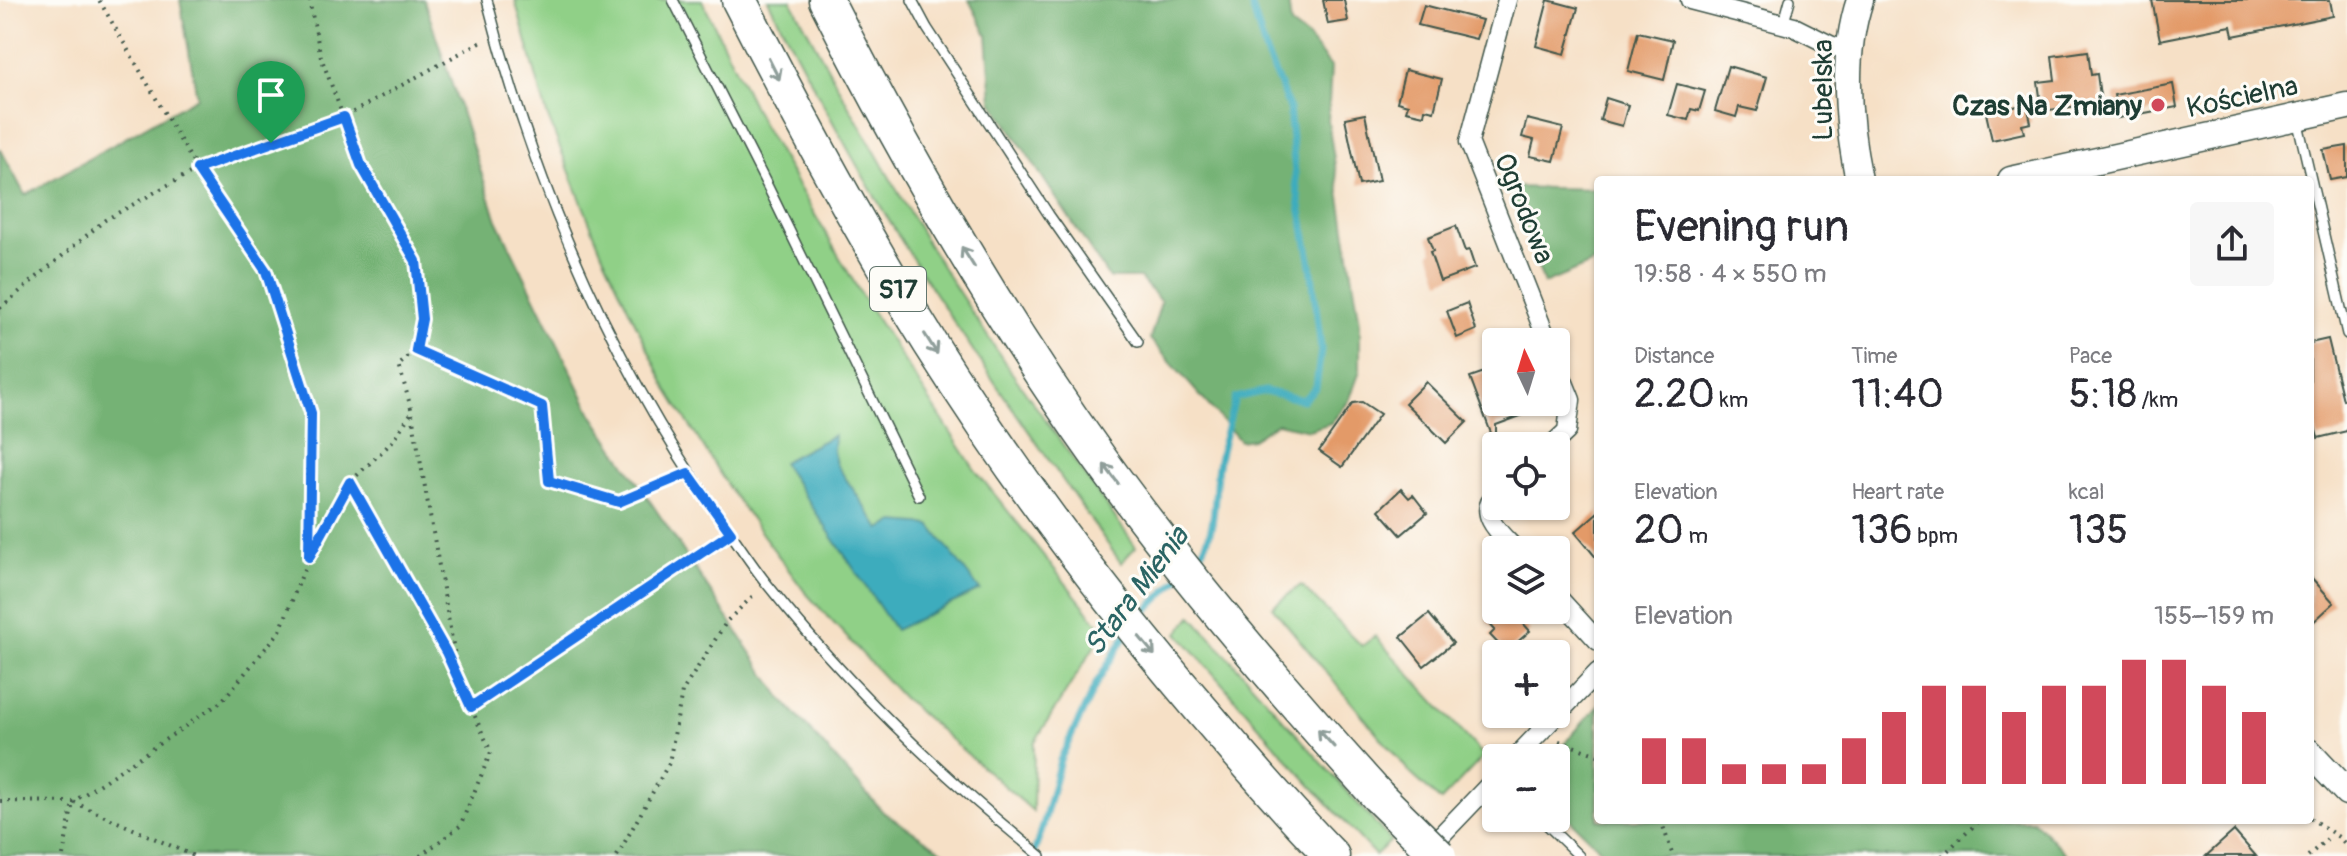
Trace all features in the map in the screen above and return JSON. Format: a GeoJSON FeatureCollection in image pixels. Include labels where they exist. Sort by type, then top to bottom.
{"type":"FeatureCollection","features":[{"type":"Feature","properties":{"kind":"highway","name":"S17"},"geometry":{"type":"LineString","coordinates":[[739,0],[813,139],[931,344],[1046,514],[1141,638],[1330,854]]}},
{"type":"Feature","properties":{"kind":"highway","name":"S17"},"geometry":{"type":"LineString","coordinates":[[826,0],[929,194],[1099,458],[1246,647],[1378,796],[1439,856]]}},
{"type":"Feature","properties":{"kind":"street","name":"Ogrodowa"},"geometry":{"type":"LineString","coordinates":[[1507,0],[1469,142],[1542,328]]}},
{"type":"Feature","properties":{"kind":"street"},"geometry":{"type":"LineString","coordinates":[[1690,0],[1794,27],[1849,51]]}},
{"type":"Feature","properties":{"kind":"street","name":"Lubelska"},"geometry":{"type":"LineString","coordinates":[[1858,176],[1850,114],[1849,51],[1860,0]]}},
{"type":"Feature","properties":{"kind":"street","name":"Kościelna"},"geometry":{"type":"LineString","coordinates":[[2029,176],[2347,106]]}},
{"type":"Feature","properties":{"kind":"street"},"geometry":{"type":"LineString","coordinates":[[1491,520],[1503,536]]}},
{"type":"Feature","properties":{"kind":"street"},"geometry":{"type":"LineString","coordinates":[[1570,610],[1594,637]]}},
{"type":"Feature","properties":{"kind":"street"},"geometry":{"type":"LineString","coordinates":[[1528,744],[1594,676]]}},
{"type":"Feature","properties":{"kind":"street"},"geometry":{"type":"LineString","coordinates":[[2314,757],[2347,792]]}},
{"type":"Feature","properties":{"kind":"street"},"geometry":{"type":"LineString","coordinates":[[1422,856],[1482,793]]}},
{"type":"Feature","properties":{"kind":"lane"},"geometry":{"type":"LineString","coordinates":[[487,0],[522,125],[564,235],[614,343],[688,473],[766,584],[859,690],[944,773],[1041,856]]}},
{"type":"Feature","properties":{"kind":"lane"},"geometry":{"type":"LineString","coordinates":[[673,0],[919,496]]}},
{"type":"Feature","properties":{"kind":"lane"},"geometry":{"type":"LineString","coordinates":[[912,0],[1049,215],[1138,342]]}},
{"type":"Feature","properties":{"kind":"lane"},"geometry":{"type":"LineString","coordinates":[[1783,26],[1790,0]]}},
{"type":"Feature","properties":{"kind":"lane"},"geometry":{"type":"LineString","coordinates":[[2297,116],[2311,176]]}},
{"type":"Feature","properties":{"kind":"lane"},"geometry":{"type":"LineString","coordinates":[[2314,190],[2347,334]]}},
{"type":"Feature","properties":{"kind":"lane"},"geometry":{"type":"LineString","coordinates":[[1554,832],[1579,856]]}},
{"type":"Feature","properties":{"kind":"path"},"geometry":{"type":"LineString","coordinates":[[99,0],[197,169],[266,271],[311,413],[309,557]]}},
{"type":"Feature","properties":{"kind":"path"},"geometry":{"type":"LineString","coordinates":[[309,0],[321,57],[361,165],[416,261],[422,319],[416,350],[399,365],[412,412],[459,680]]}},
{"type":"Feature","properties":{"kind":"path"},"geometry":{"type":"LineString","coordinates":[[0,308],[105,220],[197,169],[344,117],[496,33]]}},
{"type":"Feature","properties":{"kind":"path"},"geometry":{"type":"LineString","coordinates":[[416,350],[542,406],[549,481],[619,502],[688,473]]}},
{"type":"Feature","properties":{"kind":"path"},"geometry":{"type":"LineString","coordinates":[[63,856],[73,802],[221,702],[280,631],[309,557],[350,482],[391,443],[412,412]]}},
{"type":"Feature","properties":{"kind":"path"},"geometry":{"type":"LineString","coordinates":[[350,482],[446,652],[491,752],[460,826],[420,856]]}},
{"type":"Feature","properties":{"kind":"path"},"geometry":{"type":"LineString","coordinates":[[471,707],[731,533]]}},
{"type":"Feature","properties":{"kind":"path"},"geometry":{"type":"LineString","coordinates":[[617,856],[669,763],[682,692],[727,621],[766,584]]}},
{"type":"Feature","properties":{"kind":"path"},"geometry":{"type":"LineString","coordinates":[[1537,734],[1594,754]]}},
{"type":"Feature","properties":{"kind":"path"},"geometry":{"type":"LineString","coordinates":[[0,801],[73,802],[194,856]]}},
{"type":"Feature","properties":{"kind":"path"},"geometry":{"type":"LineString","coordinates":[[2314,821],[2347,846]]}},
{"type":"Feature","properties":{"kind":"path"},"geometry":{"type":"LineString","coordinates":[[1662,824],[1673,856]]}},
{"type":"Feature","properties":{"kind":"path"},"geometry":{"type":"LineString","coordinates":[[1942,856],[1976,824]]}},
{"type":"Feature","properties":{"kind":"path"},"geometry":{"type":"LineString","coordinates":[[2308,856],[2327,839]]}},
{"type":"Feature","properties":{"kind":"green space"},"geometry":{"type":"Polygon","coordinates":[[[180,0],[424,0],[497,220],[592,414],[782,699],[883,812],[950,856],[0,856],[0,148],[25,195],[197,97],[180,0]]]}},
{"type":"Feature","properties":{"kind":"green space"},"geometry":{"type":"Polygon","coordinates":[[[515,0],[702,0],[760,120],[862,296],[975,470],[1104,631],[1034,743],[1033,811],[903,698],[805,592],[732,493],[667,389],[602,253],[547,115],[515,0]]]}},
{"type":"Feature","properties":{"kind":"green space"},"geometry":{"type":"Polygon","coordinates":[[[768,0],[791,0],[930,248],[1007,366],[1136,547],[1121,563],[914,261],[820,99],[768,0]]]}},
{"type":"Feature","properties":{"kind":"green space"},"geometry":{"type":"Polygon","coordinates":[[[969,0],[1288,0],[1291,25],[1307,37],[1331,67],[1328,121],[1360,323],[1360,371],[1349,401],[1331,423],[1309,430],[1277,423],[1252,439],[1240,441],[1150,339],[1161,302],[1140,278],[1109,278],[992,101],[987,35],[969,0]]]}},
{"type":"Feature","properties":{"kind":"green space"},"geometry":{"type":"Polygon","coordinates":[[[1509,187],[1594,189],[1594,263],[1544,284],[1509,187]]]}},
{"type":"Feature","properties":{"kind":"green space"},"geometry":{"type":"Polygon","coordinates":[[[1301,585],[1362,646],[1375,636],[1482,754],[1482,758],[1441,801],[1411,774],[1272,607],[1301,585]]]}},
{"type":"Feature","properties":{"kind":"green space"},"geometry":{"type":"Polygon","coordinates":[[[1192,616],[1391,841],[1375,855],[1178,633],[1192,616]]]}},
{"type":"Feature","properties":{"kind":"green space"},"geometry":{"type":"Polygon","coordinates":[[[1594,710],[1594,824],[2037,824],[2068,856],[1607,856],[1570,820],[1570,744],[1564,744],[1594,710]]]}},
{"type":"Feature","properties":{"kind":"water"},"geometry":{"type":"Polygon","coordinates":[[[834,435],[836,464],[880,529],[895,522],[930,525],[980,590],[895,630],[782,462],[834,435]]]}},
{"type":"Feature","properties":{"kind":"building"},"geometry":{"type":"Polygon","coordinates":[[[1323,0],[1344,0],[1348,21],[1328,24],[1323,0]]]}},
{"type":"Feature","properties":{"kind":"building"},"geometry":{"type":"Polygon","coordinates":[[[1548,0],[1578,8],[1565,54],[1536,46],[1548,0]]]}},
{"type":"Feature","properties":{"kind":"building"},"geometry":{"type":"Polygon","coordinates":[[[2152,0],[2330,0],[2333,16],[2233,36],[2231,26],[2160,40],[2152,0]]]}},
{"type":"Feature","properties":{"kind":"building"},"geometry":{"type":"Polygon","coordinates":[[[1424,5],[1482,20],[1476,39],[1418,25],[1424,5]]]}},
{"type":"Feature","properties":{"kind":"building"},"geometry":{"type":"Polygon","coordinates":[[[1638,32],[1673,40],[1664,80],[1628,71],[1638,32]]]}},
{"type":"Feature","properties":{"kind":"building"},"geometry":{"type":"Polygon","coordinates":[[[2088,51],[2091,75],[2097,74],[2101,103],[2042,111],[2038,82],[2055,80],[2052,56],[2088,51]]]}},
{"type":"Feature","properties":{"kind":"building"},"geometry":{"type":"Polygon","coordinates":[[[1728,66],[1767,77],[1757,111],[1739,107],[1736,117],[1715,111],[1728,66]]]}},
{"type":"Feature","properties":{"kind":"building"},"geometry":{"type":"Polygon","coordinates":[[[1405,70],[1442,79],[1434,111],[1425,109],[1424,115],[1406,111],[1408,105],[1397,102],[1405,70]]]}},
{"type":"Feature","properties":{"kind":"building"},"geometry":{"type":"Polygon","coordinates":[[[1677,84],[1705,91],[1699,111],[1691,109],[1688,120],[1668,115],[1677,84]]]}},
{"type":"Feature","properties":{"kind":"building"},"geometry":{"type":"Polygon","coordinates":[[[2173,84],[2177,107],[2118,118],[2114,95],[2173,84]]]}},
{"type":"Feature","properties":{"kind":"building"},"geometry":{"type":"Polygon","coordinates":[[[1606,98],[1628,105],[1622,126],[1600,120],[1606,98]]]}},
{"type":"Feature","properties":{"kind":"building"},"geometry":{"type":"Polygon","coordinates":[[[2027,104],[2031,123],[2022,125],[2024,133],[1992,140],[1986,113],[2027,104]]]}},
{"type":"Feature","properties":{"kind":"building"},"geometry":{"type":"Polygon","coordinates":[[[1365,114],[1379,181],[1359,185],[1345,118],[1365,114]]]}},
{"type":"Feature","properties":{"kind":"building"},"geometry":{"type":"Polygon","coordinates":[[[1527,119],[1563,128],[1554,161],[1530,156],[1534,140],[1522,137],[1527,119]]]}},
{"type":"Feature","properties":{"kind":"building"},"geometry":{"type":"Polygon","coordinates":[[[2347,146],[2347,177],[2330,180],[2323,150],[2347,146]]]}},
{"type":"Feature","properties":{"kind":"building"},"geometry":{"type":"Polygon","coordinates":[[[1456,226],[1475,268],[1440,281],[1428,237],[1456,226]]]}},
{"type":"Feature","properties":{"kind":"building"},"geometry":{"type":"Polygon","coordinates":[[[1467,303],[1476,330],[1457,338],[1447,311],[1467,303]]]}},
{"type":"Feature","properties":{"kind":"building"},"geometry":{"type":"Polygon","coordinates":[[[2328,339],[2343,400],[2347,399],[2347,431],[2318,438],[2314,422],[2314,342],[2328,339]]]}},
{"type":"Feature","properties":{"kind":"building"},"geometry":{"type":"Polygon","coordinates":[[[1482,373],[1482,409],[1470,377],[1482,373]]]}},
{"type":"Feature","properties":{"kind":"building"},"geometry":{"type":"Polygon","coordinates":[[[1426,382],[1467,422],[1446,443],[1405,403],[1426,382]]]}},
{"type":"Feature","properties":{"kind":"building"},"geometry":{"type":"Polygon","coordinates":[[[1362,402],[1380,414],[1342,467],[1319,451],[1353,403],[1362,402]]]}},
{"type":"Feature","properties":{"kind":"building"},"geometry":{"type":"Polygon","coordinates":[[[1485,416],[1520,416],[1496,425],[1496,432],[1491,432],[1485,416]]]}},
{"type":"Feature","properties":{"kind":"building"},"geometry":{"type":"Polygon","coordinates":[[[1401,489],[1409,498],[1413,495],[1427,513],[1401,535],[1379,510],[1401,489]]]}},
{"type":"Feature","properties":{"kind":"building"},"geometry":{"type":"Polygon","coordinates":[[[1594,515],[1594,555],[1575,532],[1594,515]]]}},
{"type":"Feature","properties":{"kind":"building"},"geometry":{"type":"Polygon","coordinates":[[[2314,580],[2334,603],[2314,621],[2314,580]]]}},
{"type":"Feature","properties":{"kind":"building"},"geometry":{"type":"Polygon","coordinates":[[[1429,614],[1453,643],[1424,666],[1401,637],[1429,614]]]}},
{"type":"Feature","properties":{"kind":"building"},"geometry":{"type":"Polygon","coordinates":[[[1490,624],[1524,624],[1530,631],[1520,640],[1495,640],[1490,635],[1495,630],[1490,624]]]}},
{"type":"Feature","properties":{"kind":"building"},"geometry":{"type":"Polygon","coordinates":[[[2234,831],[2256,856],[2206,856],[2234,831]]]}},
{"type":"Feature","properties":{"kind":"waterway","name":"Stara Mienia"},"geometry":{"type":"LineString","coordinates":[[1193,563],[1202,552],[1211,528],[1219,460],[1235,398],[1265,391],[1303,400],[1316,387],[1321,349],[1311,265],[1296,184],[1289,107],[1266,53],[1250,0]]}},
{"type":"Feature","properties":{"kind":"waterway","name":"Stara Mienia"},"geometry":{"type":"LineString","coordinates":[[1137,620],[1179,578]]}},
{"type":"Feature","properties":{"kind":"waterway","name":"Stara Mienia"},"geometry":{"type":"LineString","coordinates":[[1033,856],[1060,760],[1096,684],[1127,633]]}},
{"type":"Feature","properties":{"kind":"place","name":"Czas Na Zmiany"},"geometry":{"type":"Point","coordinates":[2158,105]}},
{"type":"Feature","properties":{"kind":"route"},"geometry":{"type":"LineString","coordinates":[[344,117],[361,165],[416,261],[422,319],[416,350],[542,406],[549,481],[619,502],[688,473],[731,533],[471,707],[446,652],[350,482],[309,557],[311,413],[266,271],[197,169],[271,143],[344,117]]}}]}
